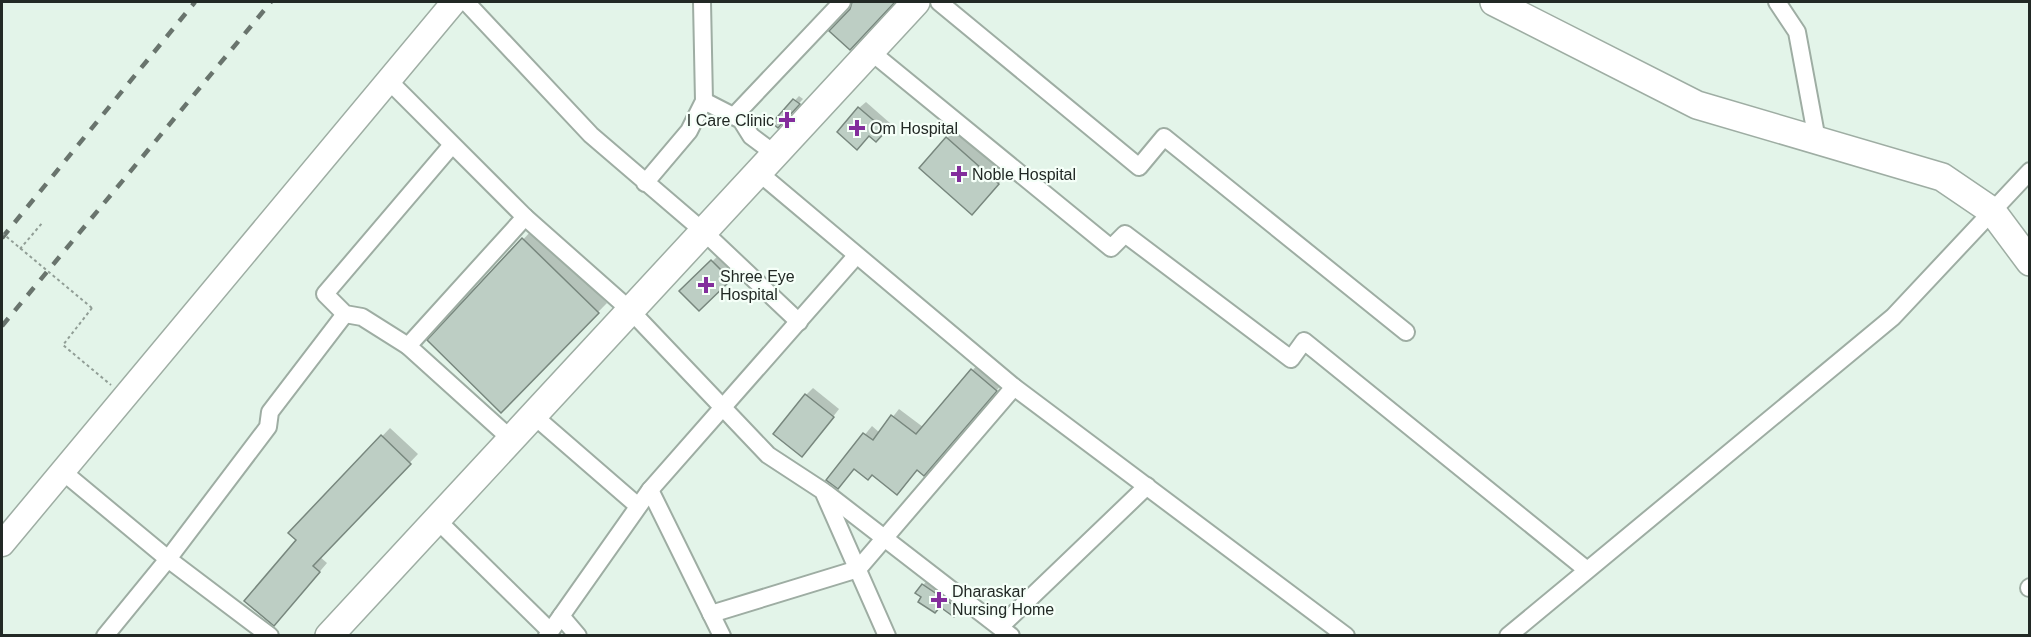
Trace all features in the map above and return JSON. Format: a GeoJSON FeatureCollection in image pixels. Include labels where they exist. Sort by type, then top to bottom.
{"type":"FeatureCollection","features":[{"type":"Feature","properties":{"kind":"main road"},"geometry":{"type":"LineString","coordinates":[[341,632],[436,520],[916,2]]}},
{"type":"Feature","properties":{"kind":"main road"},"geometry":{"type":"LineString","coordinates":[[1494,2],[1697,105],[1942,177],[1992,210],[2030,262]]}},
{"type":"Feature","properties":{"kind":"street"},"geometry":{"type":"LineString","coordinates":[[2,544],[454,2]]}},
{"type":"Feature","properties":{"kind":"street"},"geometry":{"type":"LineString","coordinates":[[466,2],[591,135],[704,231],[799,322]]}},
{"type":"Feature","properties":{"kind":"street"},"geometry":{"type":"LineString","coordinates":[[645,183],[688,131],[704,101],[702,2]]}},
{"type":"Feature","properties":{"kind":"street"},"geometry":{"type":"LineString","coordinates":[[735,115],[842,2]]}},
{"type":"Feature","properties":{"kind":"street"},"geometry":{"type":"LineString","coordinates":[[939,2],[1139,167],[1164,137],[1406,332]]}},
{"type":"Feature","properties":{"kind":"street"},"geometry":{"type":"LineString","coordinates":[[1777,2],[1797,32],[1817,140]]}},
{"type":"Feature","properties":{"kind":"street"},"geometry":{"type":"LineString","coordinates":[[870,51],[1111,248],[1125,234],[1291,359],[1304,341],[1587,570]]}},
{"type":"Feature","properties":{"kind":"street"},"geometry":{"type":"LineString","coordinates":[[388,80],[525,217],[630,310],[768,454],[823,491],[1006,631],[1147,486]]}},
{"type":"Feature","properties":{"kind":"street"},"geometry":{"type":"LineString","coordinates":[[704,101],[735,115],[746,125],[766,163],[856,256],[1014,387],[1342,634]]}},
{"type":"Feature","properties":{"kind":"street"},"geometry":{"type":"LineString","coordinates":[[452,145],[325,294],[345,314],[362,317],[408,346],[511,439]]}},
{"type":"Feature","properties":{"kind":"street"},"geometry":{"type":"LineString","coordinates":[[1508,636],[1893,317],[2030,171]]}},
{"type":"Feature","properties":{"kind":"street"},"geometry":{"type":"LineString","coordinates":[[408,346],[525,217]]}},
{"type":"Feature","properties":{"kind":"street"},"geometry":{"type":"LineString","coordinates":[[436,520],[548,633],[650,490],[856,256]]}},
{"type":"Feature","properties":{"kind":"street"},"geometry":{"type":"LineString","coordinates":[[105,636],[168,559],[268,427],[270,412],[345,314]]}},
{"type":"Feature","properties":{"kind":"street"},"geometry":{"type":"LineString","coordinates":[[711,614],[858,569],[1014,387]]}},
{"type":"Feature","properties":{"kind":"street"},"geometry":{"type":"LineString","coordinates":[[533,415],[638,506]]}},
{"type":"Feature","properties":{"kind":"street"},"geometry":{"type":"LineString","coordinates":[[62,471],[168,559],[270,636]]}},
{"type":"Feature","properties":{"kind":"street"},"geometry":{"type":"LineString","coordinates":[[650,490],[722,636]]}},
{"type":"Feature","properties":{"kind":"street"},"geometry":{"type":"LineString","coordinates":[[823,491],[887,636]]}},
{"type":"Feature","properties":{"kind":"street"},"geometry":{"type":"LineString","coordinates":[[561,616],[578,636]]}},
{"type":"Feature","properties":{"kind":"path"},"geometry":{"type":"LineString","coordinates":[[20,249],[43,222]]}},
{"type":"Feature","properties":{"kind":"path"},"geometry":{"type":"LineString","coordinates":[[2,234],[92,308],[63,345],[125,396]]}},
{"type":"Feature","properties":{"kind":"building"},"geometry":{"type":"Polygon","coordinates":[[[852,2],[895,2],[850,50],[829,31],[850,9],[852,2]]]}},
{"type":"Feature","properties":{"kind":"building"},"geometry":{"type":"Polygon","coordinates":[[[793,99],[800,104],[778,128],[772,123],[793,99]]]}},
{"type":"Feature","properties":{"kind":"building"},"geometry":{"type":"Polygon","coordinates":[[[858,107],[886,131],[876,142],[869,136],[857,150],[837,132],[858,107]]]}},
{"type":"Feature","properties":{"kind":"building"},"geometry":{"type":"Polygon","coordinates":[[[946,137],[999,184],[972,215],[919,168],[946,137]]]}},
{"type":"Feature","properties":{"kind":"building"},"geometry":{"type":"Polygon","coordinates":[[[522,238],[599,313],[501,413],[427,340],[522,238]]]}},
{"type":"Feature","properties":{"kind":"building"},"geometry":{"type":"Polygon","coordinates":[[[711,260],[731,280],[699,311],[679,291],[711,260]]]}},
{"type":"Feature","properties":{"kind":"building"},"geometry":{"type":"Polygon","coordinates":[[[971,369],[997,391],[924,476],[917,470],[897,495],[872,475],[868,480],[854,469],[838,489],[826,480],[863,433],[873,440],[891,415],[916,434],[971,369]]]}},
{"type":"Feature","properties":{"kind":"building"},"geometry":{"type":"Polygon","coordinates":[[[805,394],[834,417],[802,457],[773,434],[805,394]]]}},
{"type":"Feature","properties":{"kind":"building"},"geometry":{"type":"Polygon","coordinates":[[[381,435],[411,464],[313,566],[320,572],[274,626],[244,601],[296,540],[288,533],[381,435]]]}},
{"type":"Feature","properties":{"kind":"building"},"geometry":{"type":"Polygon","coordinates":[[[922,584],[959,609],[954,617],[940,607],[935,613],[918,602],[921,597],[915,593],[922,584]]]}},
{"type":"Feature","properties":{"kind":"railway"},"geometry":{"type":"LineString","coordinates":[[2,238],[195,2]]}},
{"type":"Feature","properties":{"kind":"railway"},"geometry":{"type":"LineString","coordinates":[[2,326],[271,2]]}},
{"type":"Feature","properties":{"kind":"place","name":"I Care Clinic"},"geometry":{"type":"Point","coordinates":[787,120]}},
{"type":"Feature","properties":{"kind":"place","name":"Om Hospital"},"geometry":{"type":"Point","coordinates":[857,128]}},
{"type":"Feature","properties":{"kind":"place","name":"Noble Hospital"},"geometry":{"type":"Point","coordinates":[959,174]}},
{"type":"Feature","properties":{"kind":"place","name":"Shree Eye Hospital"},"geometry":{"type":"Point","coordinates":[706,285]}},
{"type":"Feature","properties":{"kind":"place","name":"Dharaskar Nursing Home"},"geometry":{"type":"Point","coordinates":[939,600]}}]}
